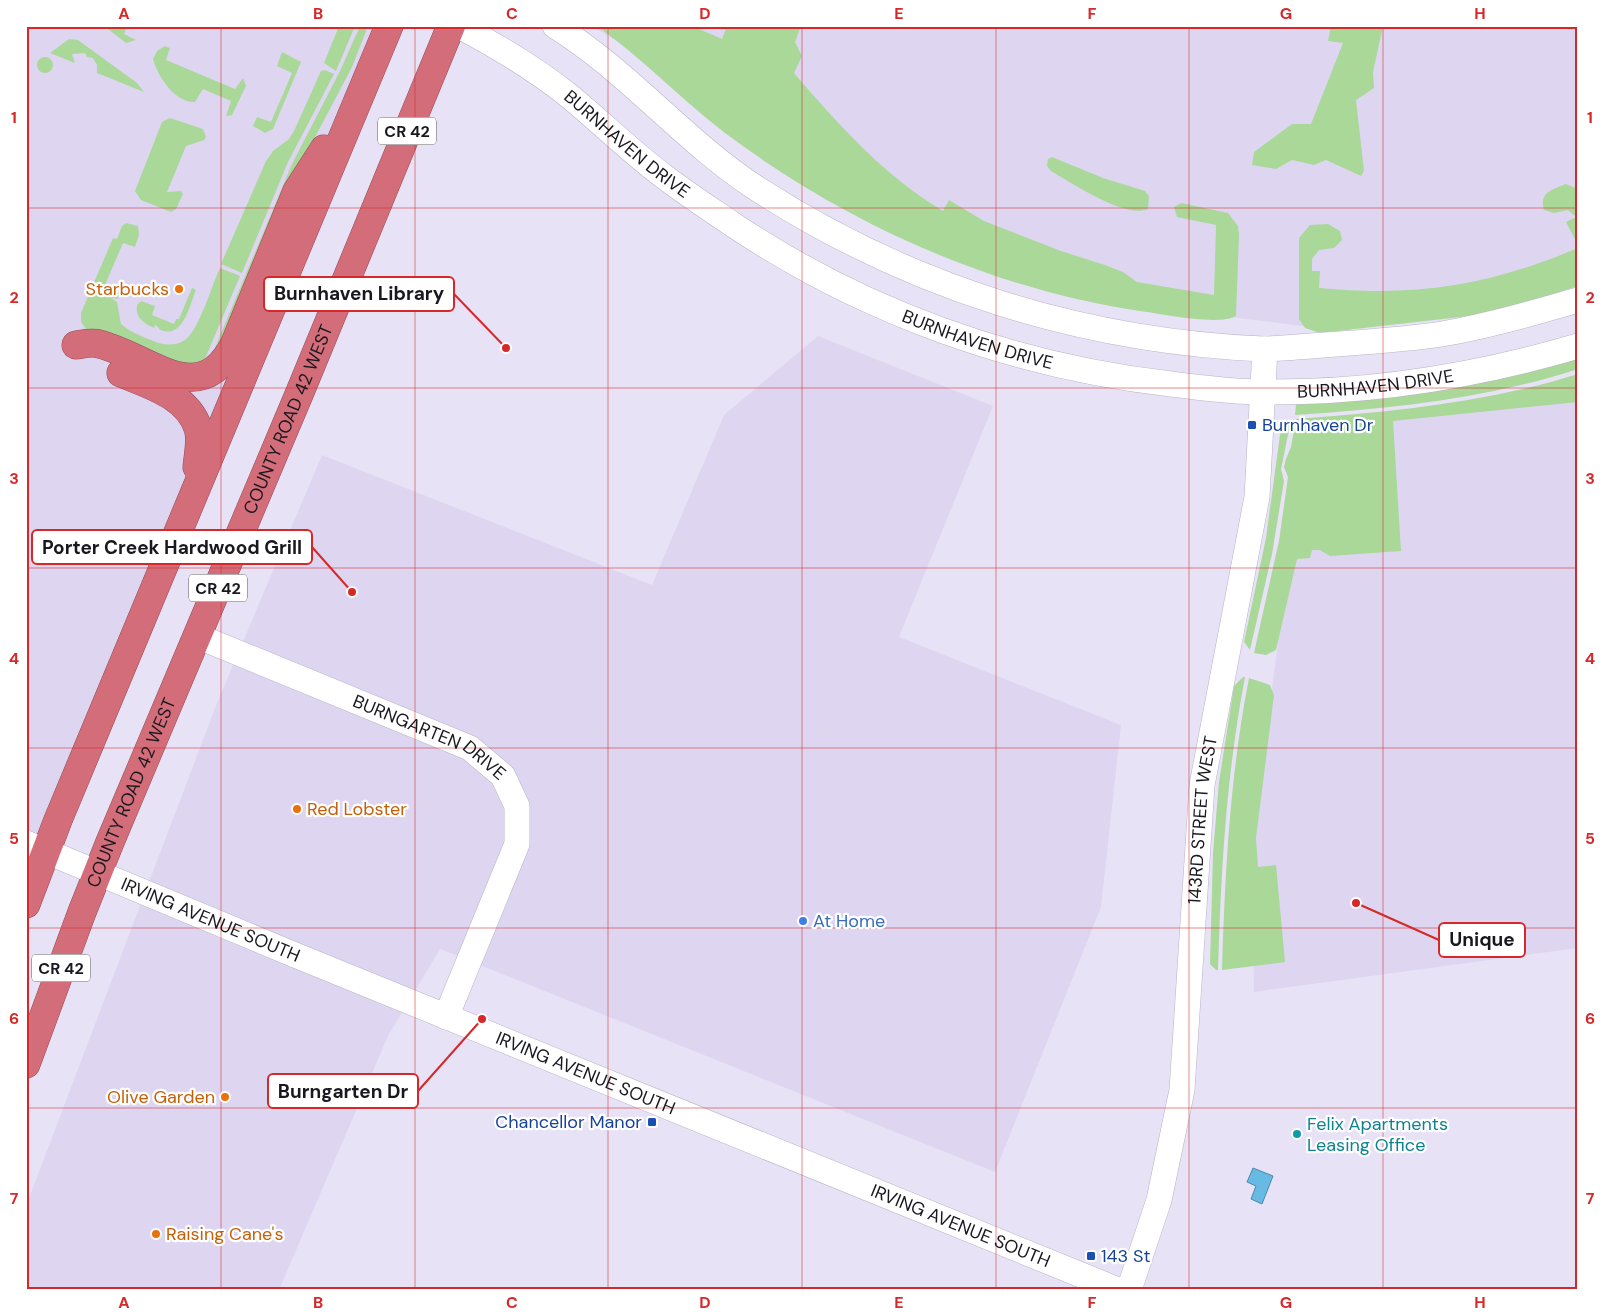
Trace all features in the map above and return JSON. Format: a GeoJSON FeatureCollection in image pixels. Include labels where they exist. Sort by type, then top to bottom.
{"type":"FeatureCollection","features":[{"type":"Feature","properties":{"kind":"highway","name":"CR 42"},"geometry":{"type":"LineString","coordinates":[[26,904],[36,847],[195,489],[389,26]]}},
{"type":"Feature","properties":{"kind":"highway","name":"COUNTY ROAD 42 WEST"},"geometry":{"type":"LineString","coordinates":[[26,1064],[98,872],[451,26]]}},
{"type":"Feature","properties":{"kind":"highway"},"geometry":{"type":"LineString","coordinates":[[195,489],[199,444],[198,429],[187,409],[175,398],[164,392],[92,361],[76,345],[98,344],[184,378],[205,376],[220,366],[227,359],[235,343],[297,191],[364,87]]}},
{"type":"Feature","properties":{"kind":"street","name":"BURNHAVEN DRIVE"},"geometry":{"type":"LineString","coordinates":[[459,26],[503,49],[533,70],[566,94],[665,178],[735,226],[806,270],[886,309],[944,332],[1063,367],[1132,380],[1263,392],[1360,388],[1443,378],[1533,359],[1578,346]]}},
{"type":"Feature","properties":{"kind":"street"},"geometry":{"type":"LineString","coordinates":[[556,26],[627,82],[691,139],[755,187],[826,230],[902,268],[1015,309],[1073,324],[1138,336],[1265,349],[1393,340],[1445,333],[1578,300]]}},
{"type":"Feature","properties":{"kind":"street","name":"143RD STREET WEST"},"geometry":{"type":"LineString","coordinates":[[1129,1290],[1159,1200],[1182,1090],[1202,785],[1257,497],[1265,349]]}},
{"type":"Feature","properties":{"kind":"street","name":"BURNGARTEN DRIVE"},"geometry":{"type":"LineString","coordinates":[[197,636],[470,748],[502,776],[517,806],[517,844],[446,1017]]}},
{"type":"Feature","properties":{"kind":"street","name":"IRVING AVENUE SOUTH"},"geometry":{"type":"LineString","coordinates":[[36,847],[446,1017],[1118,1290]]}},
{"type":"Feature","properties":{"kind":"shaded area"},"geometry":{"type":"Polygon","coordinates":[[[26,26],[389,26],[26,904],[26,26]]]}},
{"type":"Feature","properties":{"kind":"shaded area"},"geometry":{"type":"Polygon","coordinates":[[[591,26],[1578,26],[1578,282],[1318,328],[1181,311],[1029,281],[591,26]]]}},
{"type":"Feature","properties":{"kind":"shaded area"},"geometry":{"type":"Polygon","coordinates":[[[818,336],[993,406],[899,637],[1121,725],[1101,907],[995,1172],[440,949],[388,1036],[279,1290],[26,1290],[26,1206],[217,703],[322,455],[652,585],[724,415],[818,336]]]}},
{"type":"Feature","properties":{"kind":"shaded area"},"geometry":{"type":"Polygon","coordinates":[[[1578,399],[1578,948],[1254,992],[1252,842],[1306,427],[1578,399]]]}},
{"type":"Feature","properties":{"kind":"green space"},"geometry":{"type":"Polygon","coordinates":[[[104,26],[127,26],[124,34],[136,40],[126,43],[104,26]]]}},
{"type":"Feature","properties":{"kind":"green space"},"geometry":{"type":"Polygon","coordinates":[[[339,26],[355,26],[336,71],[324,63],[339,26]]]}},
{"type":"Feature","properties":{"kind":"green space"},"geometry":{"type":"Polygon","coordinates":[[[360,26],[368,26],[352,67],[301,164],[222,352],[209,362],[292,164],[340,71],[360,26]]]}},
{"type":"Feature","properties":{"kind":"green space"},"geometry":{"type":"Polygon","coordinates":[[[597,26],[692,26],[722,39],[727,26],[801,26],[795,42],[802,56],[794,73],[845,130],[901,182],[943,211],[949,200],[984,221],[1061,251],[1123,272],[1137,282],[1214,295],[1216,225],[1177,217],[1174,207],[1181,203],[1228,213],[1238,226],[1239,235],[1236,316],[1228,319],[1204,320],[1084,301],[1029,287],[975,269],[922,248],[820,196],[771,166],[725,133],[630,51],[597,26]]]}},
{"type":"Feature","properties":{"kind":"green space"},"geometry":{"type":"Polygon","coordinates":[[[1331,26],[1383,26],[1373,72],[1374,88],[1356,100],[1364,171],[1361,176],[1326,160],[1314,165],[1292,160],[1276,169],[1252,165],[1254,152],[1292,124],[1311,124],[1343,43],[1328,41],[1331,26]]]}},
{"type":"Feature","properties":{"kind":"green space"},"geometry":{"type":"Polygon","coordinates":[[[69,39],[78,40],[137,83],[144,92],[97,73],[97,65],[93,58],[87,57],[85,53],[72,54],[75,63],[50,53],[69,39]]]}},
{"type":"Feature","properties":{"kind":"green space"},"geometry":{"type":"Polygon","coordinates":[[[165,46],[170,48],[166,60],[235,89],[243,78],[246,86],[232,115],[226,116],[231,101],[203,89],[195,102],[181,98],[168,88],[153,59],[157,51],[165,46]]]}},
{"type":"Feature","properties":{"kind":"green space"},"geometry":{"type":"Polygon","coordinates":[[[282,52],[301,62],[273,129],[265,133],[253,126],[257,117],[271,122],[292,73],[277,66],[282,52]]]}},
{"type":"Feature","properties":{"kind":"green space"},"geometry":{"type":"Polygon","coordinates":[[[45,57],[51,59],[53,65],[51,71],[45,73],[39,71],[37,65],[39,59],[45,57]]]}},
{"type":"Feature","properties":{"kind":"green space"},"geometry":{"type":"Polygon","coordinates":[[[325,70],[334,74],[288,162],[242,273],[221,264],[266,161],[273,151],[289,139],[321,71],[325,70]]]}},
{"type":"Feature","properties":{"kind":"green space"},"geometry":{"type":"Polygon","coordinates":[[[170,118],[203,129],[206,137],[204,140],[186,146],[167,192],[181,191],[183,194],[176,209],[171,212],[141,200],[135,191],[162,122],[170,118]]]}},
{"type":"Feature","properties":{"kind":"green space"},"geometry":{"type":"Polygon","coordinates":[[[1052,157],[1103,178],[1145,191],[1149,196],[1148,209],[1138,211],[1126,209],[1113,205],[1085,191],[1051,171],[1047,166],[1048,159],[1052,157]]]}},
{"type":"Feature","properties":{"kind":"green space"},"geometry":{"type":"Polygon","coordinates":[[[1566,184],[1578,189],[1578,245],[1566,222],[1576,217],[1568,210],[1554,213],[1544,210],[1543,199],[1545,195],[1566,184]]]}},
{"type":"Feature","properties":{"kind":"green space"},"geometry":{"type":"Polygon","coordinates":[[[126,223],[138,226],[139,235],[135,247],[123,243],[105,285],[119,292],[118,299],[111,298],[117,302],[121,324],[136,334],[164,344],[185,340],[195,327],[205,307],[220,268],[240,276],[205,359],[198,369],[88,332],[81,322],[81,313],[113,238],[117,239],[122,226],[126,223]]]}},
{"type":"Feature","properties":{"kind":"green space"},"geometry":{"type":"Polygon","coordinates":[[[1328,224],[1340,231],[1342,240],[1334,248],[1319,250],[1312,259],[1312,271],[1320,271],[1319,288],[1388,291],[1451,286],[1513,272],[1578,248],[1578,286],[1531,301],[1469,316],[1320,333],[1305,328],[1299,319],[1299,238],[1310,225],[1328,224]]]}},
{"type":"Feature","properties":{"kind":"green space"},"geometry":{"type":"Polygon","coordinates":[[[192,288],[196,290],[189,310],[177,329],[162,331],[155,325],[154,328],[141,320],[137,313],[137,305],[141,301],[155,306],[152,315],[174,324],[176,319],[179,319],[192,288]]]}},
{"type":"Feature","properties":{"kind":"green space"},"geometry":{"type":"Polygon","coordinates":[[[1578,358],[1578,369],[1508,388],[1402,406],[1295,415],[1296,405],[1299,403],[1578,358]]]}},
{"type":"Feature","properties":{"kind":"green space"},"geometry":{"type":"Polygon","coordinates":[[[1578,374],[1578,402],[1393,421],[1401,551],[1330,556],[1320,550],[1312,550],[1310,558],[1297,559],[1276,650],[1266,655],[1254,653],[1279,541],[1288,477],[1284,467],[1291,447],[1296,419],[1438,405],[1508,392],[1578,374]]]}},
{"type":"Feature","properties":{"kind":"green space"},"geometry":{"type":"Polygon","coordinates":[[[1282,420],[1291,420],[1281,469],[1284,481],[1272,554],[1250,650],[1244,642],[1266,538],[1282,420]]]}},
{"type":"Feature","properties":{"kind":"green space"},"geometry":{"type":"Polygon","coordinates":[[[1245,677],[1233,751],[1225,824],[1218,970],[1216,970],[1210,964],[1213,853],[1219,782],[1234,686],[1245,677]]]}},
{"type":"Feature","properties":{"kind":"green space"},"geometry":{"type":"Polygon","coordinates":[[[1249,678],[1270,685],[1274,695],[1256,838],[1258,867],[1276,865],[1285,962],[1222,970],[1233,787],[1249,678]]]}},
{"type":"Feature","properties":{"kind":"water"},"geometry":{"type":"Polygon","coordinates":[[[1253,1168],[1273,1176],[1262,1204],[1251,1199],[1256,1186],[1247,1182],[1253,1168]]]}},
{"type":"Feature","properties":{"kind":"place","name":"Starbucks"},"geometry":{"type":"Point","coordinates":[179,289]}},
{"type":"Feature","properties":{"kind":"place","name":"Burnhaven Library"},"geometry":{"type":"Point","coordinates":[506,348]}},
{"type":"Feature","properties":{"kind":"place","name":"Burnhaven Dr"},"geometry":{"type":"Point","coordinates":[1252,425]}},
{"type":"Feature","properties":{"kind":"place","name":"Porter Creek Hardwood Grill"},"geometry":{"type":"Point","coordinates":[352,592]}},
{"type":"Feature","properties":{"kind":"place","name":"Red Lobster"},"geometry":{"type":"Point","coordinates":[297,809]}},
{"type":"Feature","properties":{"kind":"place","name":"Unique"},"geometry":{"type":"Point","coordinates":[1356,903]}},
{"type":"Feature","properties":{"kind":"place","name":"At Home"},"geometry":{"type":"Point","coordinates":[803,921]}},
{"type":"Feature","properties":{"kind":"place","name":"Burngarten Dr"},"geometry":{"type":"Point","coordinates":[482,1019]}},
{"type":"Feature","properties":{"kind":"place","name":"Olive Garden"},"geometry":{"type":"Point","coordinates":[225,1097]}},
{"type":"Feature","properties":{"kind":"place","name":"Chancellor Manor"},"geometry":{"type":"Point","coordinates":[652,1122]}},
{"type":"Feature","properties":{"kind":"place","name":"Felix Apartments Leasing Office"},"geometry":{"type":"Point","coordinates":[1297,1134]}},
{"type":"Feature","properties":{"kind":"place","name":"Raising Cane's"},"geometry":{"type":"Point","coordinates":[156,1234]}},
{"type":"Feature","properties":{"kind":"place","name":"143 St"},"geometry":{"type":"Point","coordinates":[1091,1256]}}]}
